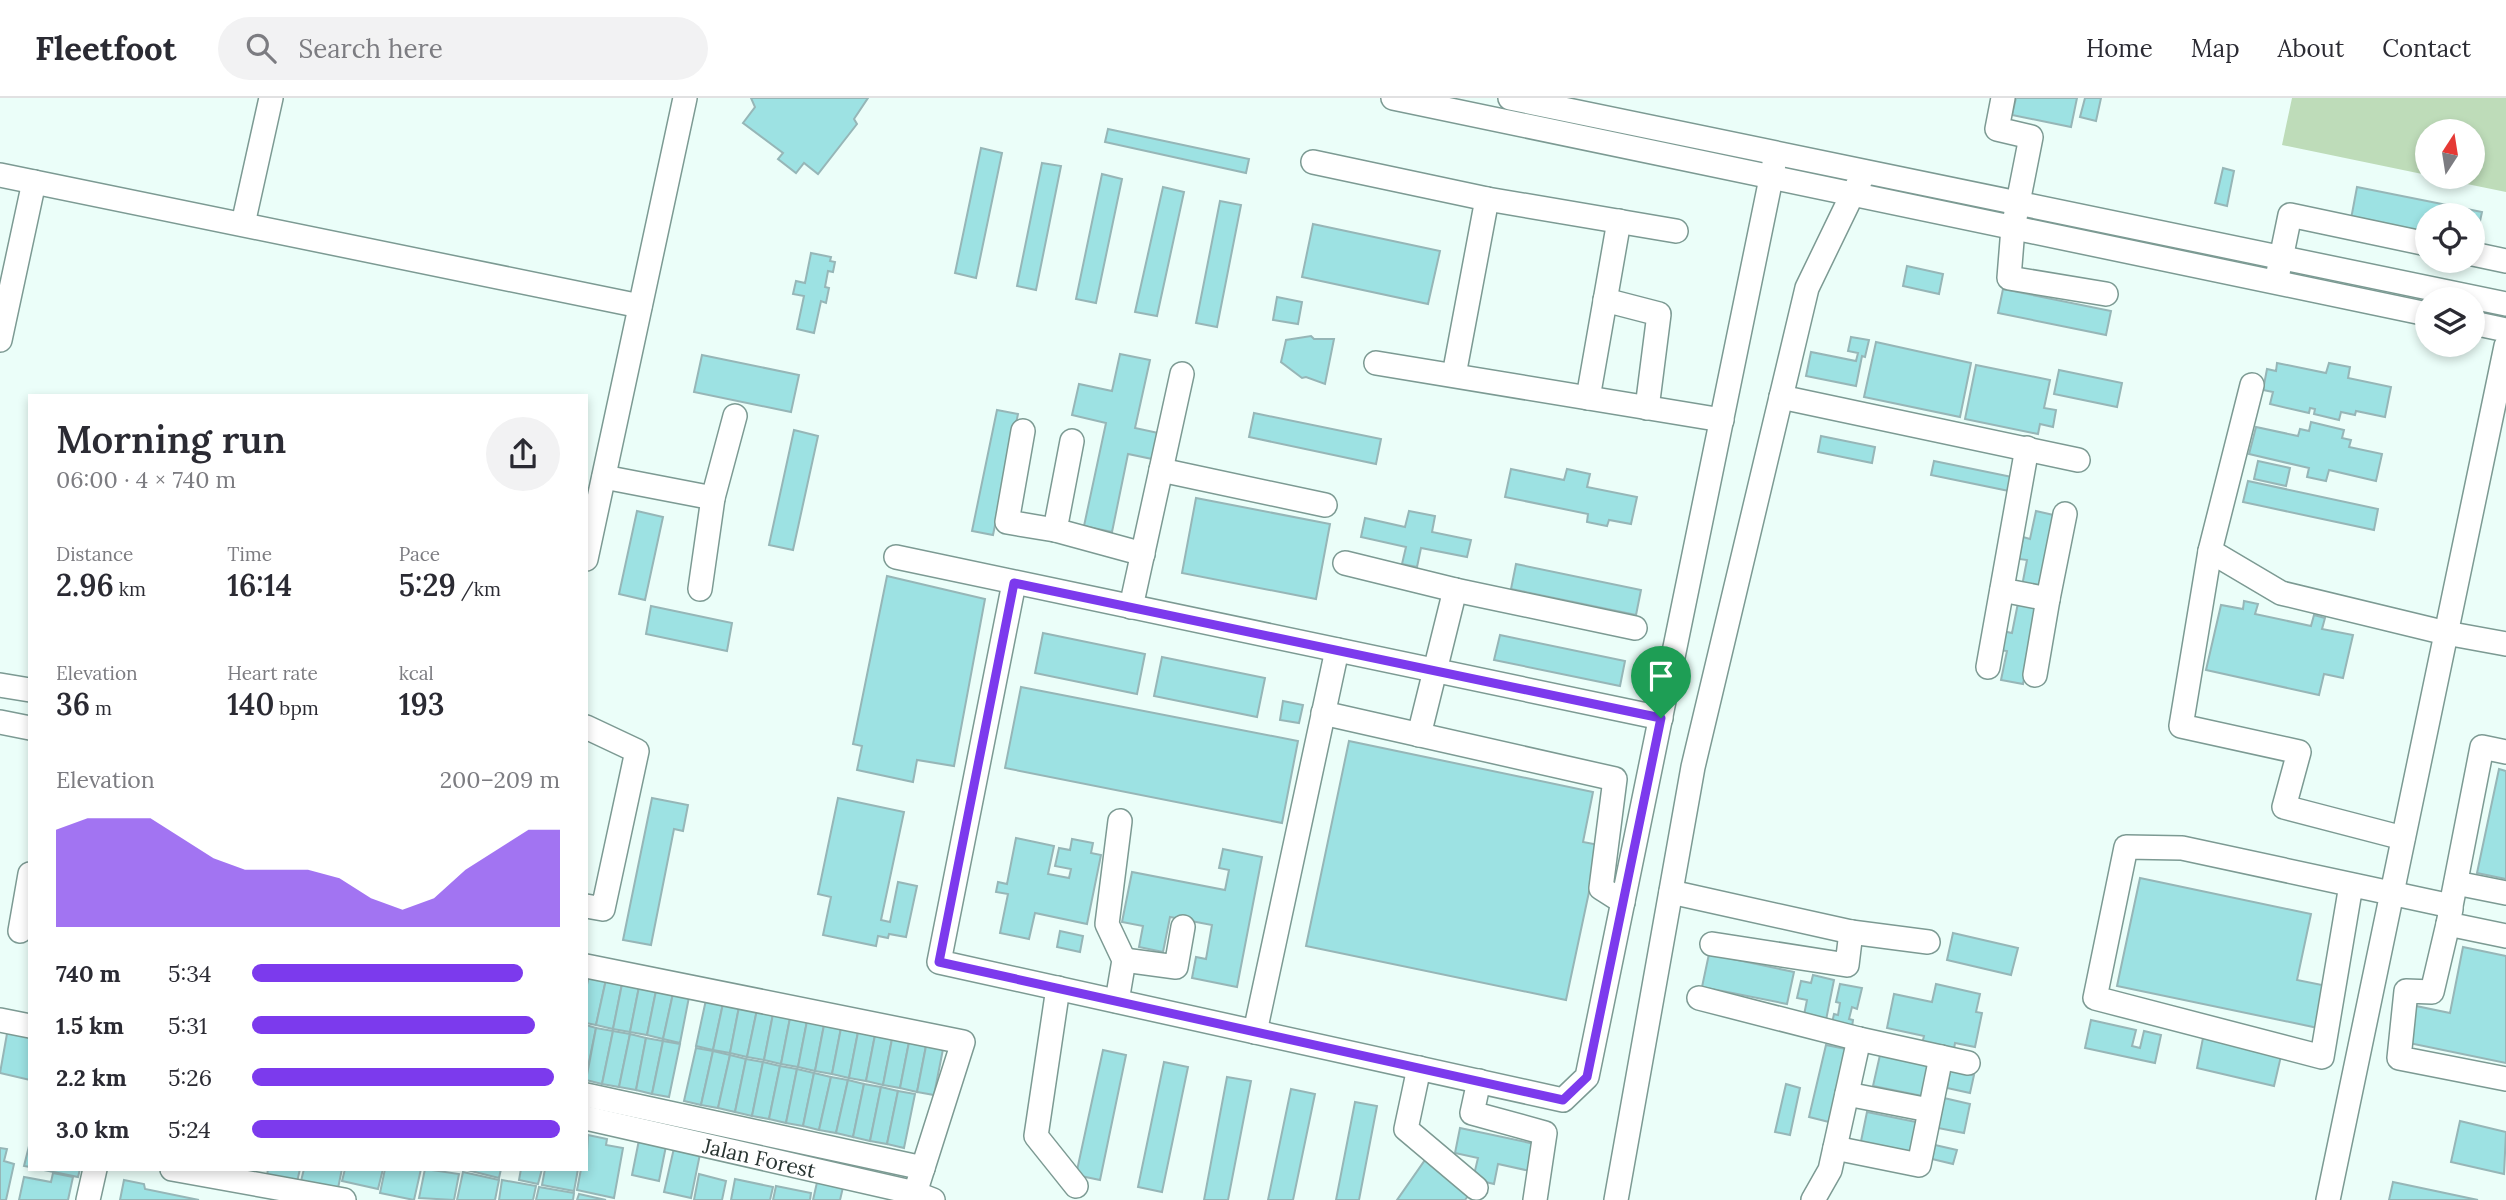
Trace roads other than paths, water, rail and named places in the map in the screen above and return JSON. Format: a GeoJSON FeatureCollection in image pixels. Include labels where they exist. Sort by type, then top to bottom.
{"type":"FeatureCollection","features":[{"type":"Feature","properties":{"kind":"street"},"geometry":{"type":"LineString","coordinates":[[243,224],[271,98]]}},
{"type":"Feature","properties":{"kind":"street"},"geometry":{"type":"LineString","coordinates":[[588,550],[685,98]]}},
{"type":"Feature","properties":{"kind":"street"},"geometry":{"type":"LineString","coordinates":[[1393,98],[2415,312]]}},
{"type":"Feature","properties":{"kind":"street"},"geometry":{"type":"LineString","coordinates":[[1510,98],[2506,303]]}},
{"type":"Feature","properties":{"kind":"street"},"geometry":{"type":"LineString","coordinates":[[2003,98],[1997,129],[2031,136],[2013,228],[2009,278],[2106,294]]}},
{"type":"Feature","properties":{"kind":"street"},"geometry":{"type":"LineString","coordinates":[[1014,583],[939,962],[1563,1100],[1587,1077],[1776,154]]}},
{"type":"Feature","properties":{"kind":"street"},"geometry":{"type":"LineString","coordinates":[[1313,162],[1487,199],[1676,231]]}},
{"type":"Feature","properties":{"kind":"street"},"geometry":{"type":"LineString","coordinates":[[1616,1200],[1693,767],[1807,288],[1865,172]]}},
{"type":"Feature","properties":{"kind":"street"},"geometry":{"type":"LineString","coordinates":[[0,175],[640,306]]}},
{"type":"Feature","properties":{"kind":"street"},"geometry":{"type":"LineString","coordinates":[[0,340],[8,261],[34,182]]}},
{"type":"Feature","properties":{"kind":"street"},"geometry":{"type":"LineString","coordinates":[[1454,375],[1487,199]]}},
{"type":"Feature","properties":{"kind":"street"},"geometry":{"type":"LineString","coordinates":[[2277,283],[2290,215],[2415,241]]}},
{"type":"Feature","properties":{"kind":"street"},"geometry":{"type":"LineString","coordinates":[[1588,398],[1619,221]]}},
{"type":"Feature","properties":{"kind":"street"},"geometry":{"type":"LineString","coordinates":[[2485,257],[2506,261]]}},
{"type":"Feature","properties":{"kind":"street"},"geometry":{"type":"LineString","coordinates":[[1605,300],[1659,314],[1647,408]]}},
{"type":"Feature","properties":{"kind":"street"},"geometry":{"type":"LineString","coordinates":[[2485,326],[2506,330]]}},
{"type":"Feature","properties":{"kind":"street"},"geometry":{"type":"LineString","coordinates":[[2328,1200],[2506,346]]}},
{"type":"Feature","properties":{"kind":"street"},"geometry":{"type":"LineString","coordinates":[[1376,363],[1722,420]]}},
{"type":"Feature","properties":{"kind":"street"},"geometry":{"type":"LineString","coordinates":[[1131,607],[1182,374]]}},
{"type":"Feature","properties":{"kind":"street"},"geometry":{"type":"LineString","coordinates":[[2252,385],[2210,551],[2181,726],[2299,752],[2284,807],[2403,838]]}},
{"type":"Feature","properties":{"kind":"street"},"geometry":{"type":"LineString","coordinates":[[1781,397],[2078,460]]}},
{"type":"Feature","properties":{"kind":"street"},"geometry":{"type":"LineString","coordinates":[[700,589],[713,498],[735,416]]}},
{"type":"Feature","properties":{"kind":"street"},"geometry":{"type":"LineString","coordinates":[[1023,431],[1007,522],[1055,530],[1143,554]]}},
{"type":"Feature","properties":{"kind":"street"},"geometry":{"type":"LineString","coordinates":[[1055,530],[1072,441]]}},
{"type":"Feature","properties":{"kind":"street"},"geometry":{"type":"LineString","coordinates":[[1988,667],[2027,448]]}},
{"type":"Feature","properties":{"kind":"street"},"geometry":{"type":"LineString","coordinates":[[1161,470],[1325,505]]}},
{"type":"Feature","properties":{"kind":"street"},"geometry":{"type":"LineString","coordinates":[[604,477],[713,498]]}},
{"type":"Feature","properties":{"kind":"street"},"geometry":{"type":"LineString","coordinates":[[2035,675],[2065,514]]}},
{"type":"Feature","properties":{"kind":"street"},"geometry":{"type":"LineString","coordinates":[[2210,551],[2281,593],[2446,633],[2506,644]]}},
{"type":"Feature","properties":{"kind":"street"},"geometry":{"type":"LineString","coordinates":[[896,557],[1661,718]]}},
{"type":"Feature","properties":{"kind":"street"},"geometry":{"type":"LineString","coordinates":[[1345,563],[1455,590],[1635,628]]}},
{"type":"Feature","properties":{"kind":"street"},"geometry":{"type":"LineString","coordinates":[[1419,735],[1455,590]]}},
{"type":"Feature","properties":{"kind":"street"},"geometry":{"type":"LineString","coordinates":[[2002,590],[2048,599]]}},
{"type":"Feature","properties":{"kind":"street"},"geometry":{"type":"LineString","coordinates":[[1255,1032],[1336,650]]}},
{"type":"Feature","properties":{"kind":"street"},"geometry":{"type":"LineString","coordinates":[[0,685],[28,690]]}},
{"type":"Feature","properties":{"kind":"street"},"geometry":{"type":"LineString","coordinates":[[1323,713],[1615,779],[1601,888],[1623,902]]}},
{"type":"Feature","properties":{"kind":"street"},"geometry":{"type":"LineString","coordinates":[[0,722],[28,728]]}},
{"type":"Feature","properties":{"kind":"street"},"geometry":{"type":"LineString","coordinates":[[588,728],[637,751],[603,909],[588,906]]}},
{"type":"Feature","properties":{"kind":"street"},"geometry":{"type":"LineString","coordinates":[[2506,752],[2482,747],[2450,915],[2432,992],[2406,991],[2399,1058],[2506,1079]]}},
{"type":"Feature","properties":{"kind":"street"},"geometry":{"type":"LineString","coordinates":[[1116,1001],[1124,960],[1107,924],[1120,821]]}},
{"type":"Feature","properties":{"kind":"street"},"geometry":{"type":"LineString","coordinates":[[2351,885],[2322,1057],[2095,998],[2126,848],[2182,848],[2351,885],[2392,894],[2506,936]]}},
{"type":"Feature","properties":{"kind":"street"},"geometry":{"type":"LineString","coordinates":[[17,930],[28,883]]}},
{"type":"Feature","properties":{"kind":"street"},"geometry":{"type":"LineString","coordinates":[[2456,883],[2506,893]]}},
{"type":"Feature","properties":{"kind":"street"},"geometry":{"type":"LineString","coordinates":[[1671,892],[1851,932],[1928,942]]}},
{"type":"Feature","properties":{"kind":"street"},"geometry":{"type":"LineString","coordinates":[[1124,960],[1176,967],[1183,927]]}},
{"type":"Feature","properties":{"kind":"street"},"geometry":{"type":"LineString","coordinates":[[1712,944],[1847,965],[1851,932]]}},
{"type":"Feature","properties":{"kind":"street"},"geometry":{"type":"LineString","coordinates":[[588,966],[962,1042],[923,1168],[924,1196]]}},
{"type":"Feature","properties":{"kind":"street"},"geometry":{"type":"LineString","coordinates":[[1058,988],[1036,1136],[1076,1186]]}},
{"type":"Feature","properties":{"kind":"street"},"geometry":{"type":"LineString","coordinates":[[1699,998],[1859,1039],[1968,1063]]}},
{"type":"Feature","properties":{"kind":"street"},"geometry":{"type":"LineString","coordinates":[[0,1020],[28,1026]]}},
{"type":"Feature","properties":{"kind":"street"},"geometry":{"type":"LineString","coordinates":[[1813,1200],[1830,1170],[1859,1039]]}},
{"type":"Feature","properties":{"kind":"street"},"geometry":{"type":"LineString","coordinates":[[1835,1148],[1919,1165],[1941,1057]]}},
{"type":"Feature","properties":{"kind":"street"},"geometry":{"type":"LineString","coordinates":[[1419,1068],[1406,1129],[1476,1188]]}},
{"type":"Feature","properties":{"kind":"street"},"geometry":{"type":"LineString","coordinates":[[1479,1081],[1472,1112],[1545,1133],[1535,1200]]}},
{"type":"Feature","properties":{"kind":"street"},"geometry":{"type":"LineString","coordinates":[[1847,1094],[1929,1110]]}},
{"type":"Feature","properties":{"kind":"street"},"geometry":{"type":"LineString","coordinates":[[588,1095],[923,1168]]}},
{"type":"Feature","properties":{"kind":"street","name":"Jalan Forest"},"geometry":{"type":"LineString","coordinates":[[588,1118],[924,1196]]}},
{"type":"Feature","properties":{"kind":"street"},"geometry":{"type":"LineString","coordinates":[[88,1200],[95,1171]]}},
{"type":"Feature","properties":{"kind":"street"},"geometry":{"type":"LineString","coordinates":[[183,1171],[344,1200]]}}]}
